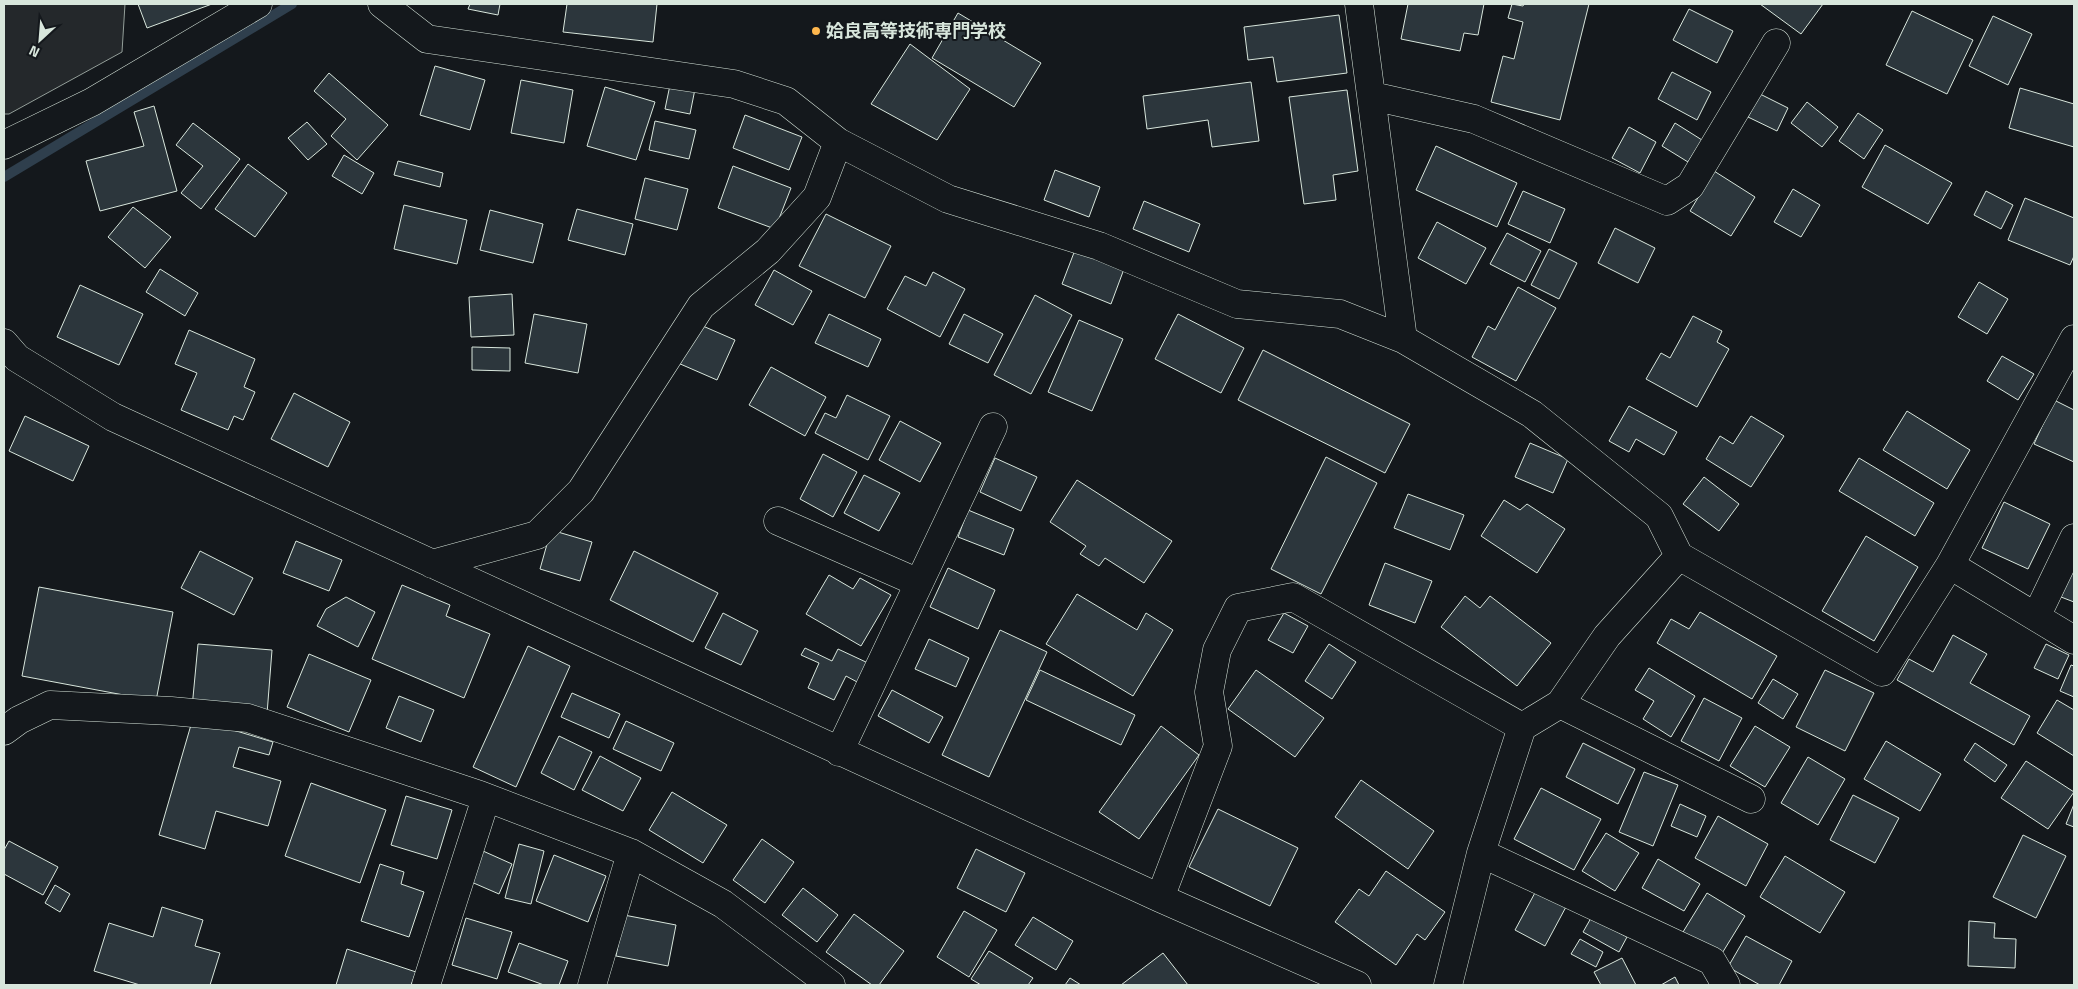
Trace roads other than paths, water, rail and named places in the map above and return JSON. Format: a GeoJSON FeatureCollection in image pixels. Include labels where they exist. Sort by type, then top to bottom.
{"type":"FeatureCollection","features":[{"type":"Feature","properties":{"kind":"street"},"geometry":{"type":"LineString","coordinates":[[4,145],[92,102],[258,4]]}},
{"type":"Feature","properties":{"kind":"street"},"geometry":{"type":"LineString","coordinates":[[382,4],[427,39],[734,84],[786,101],[838,142],[948,199],[1099,246],[1237,304],[1340,314],[1403,339],[1532,414],[1658,516],[1679,556],[1882,672],[1950,565],[2074,339]]}},
{"type":"Feature","properties":{"kind":"street"},"geometry":{"type":"LineString","coordinates":[[1359,4],[1403,339]]}},
{"type":"Feature","properties":{"kind":"street"},"geometry":{"type":"LineString","coordinates":[[1372,96],[1474,119],[1667,201],[1690,186],[1776,43]]}},
{"type":"Feature","properties":{"kind":"street"},"geometry":{"type":"LineString","coordinates":[[432,564],[537,535],[581,491],[701,306],[768,251],[817,197],[838,142]]}},
{"type":"Feature","properties":{"kind":"street"},"geometry":{"type":"LineString","coordinates":[[4,343],[16,358],[113,417],[839,752],[1357,985]]}},
{"type":"Feature","properties":{"kind":"street"},"geometry":{"type":"LineString","coordinates":[[839,752],[993,428]]}},
{"type":"Feature","properties":{"kind":"street"},"geometry":{"type":"LineString","coordinates":[[778,521],[919,583]]}},
{"type":"Feature","properties":{"kind":"street"},"geometry":{"type":"LineString","coordinates":[[2036,617],[2074,538]]}},
{"type":"Feature","properties":{"kind":"street"},"geometry":{"type":"LineString","coordinates":[[1448,985],[1481,854],[1522,727],[1560,704],[1607,636],[1679,556]]}},
{"type":"Feature","properties":{"kind":"street"},"geometry":{"type":"LineString","coordinates":[[1950,565],[2074,640]]}},
{"type":"Feature","properties":{"kind":"street"},"geometry":{"type":"LineString","coordinates":[[1160,898],[1218,746],[1209,692],[1217,650],[1238,608],[1293,597],[1522,727]]}},
{"type":"Feature","properties":{"kind":"street"},"geometry":{"type":"LineString","coordinates":[[4,731],[19,720],[50,704],[171,711],[248,718],[486,798],[631,853],[723,904],[831,985]]}},
{"type":"Feature","properties":{"kind":"street"},"geometry":{"type":"LineString","coordinates":[[1560,704],[1751,800]]}},
{"type":"Feature","properties":{"kind":"street"},"geometry":{"type":"LineString","coordinates":[[426,985],[486,798]]}},
{"type":"Feature","properties":{"kind":"street"},"geometry":{"type":"LineString","coordinates":[[592,985],[631,853]]}},
{"type":"Feature","properties":{"kind":"street"},"geometry":{"type":"LineString","coordinates":[[1481,854],[1712,961],[1726,985]]}},
{"type":"Feature","properties":{"kind":"waterway"},"geometry":{"type":"LineString","coordinates":[[4,177],[292,4]]}},
{"type":"Feature","properties":{"kind":"place","name":"姶良高等技術専門学校"},"geometry":{"type":"Point","coordinates":[816,31]}}]}
